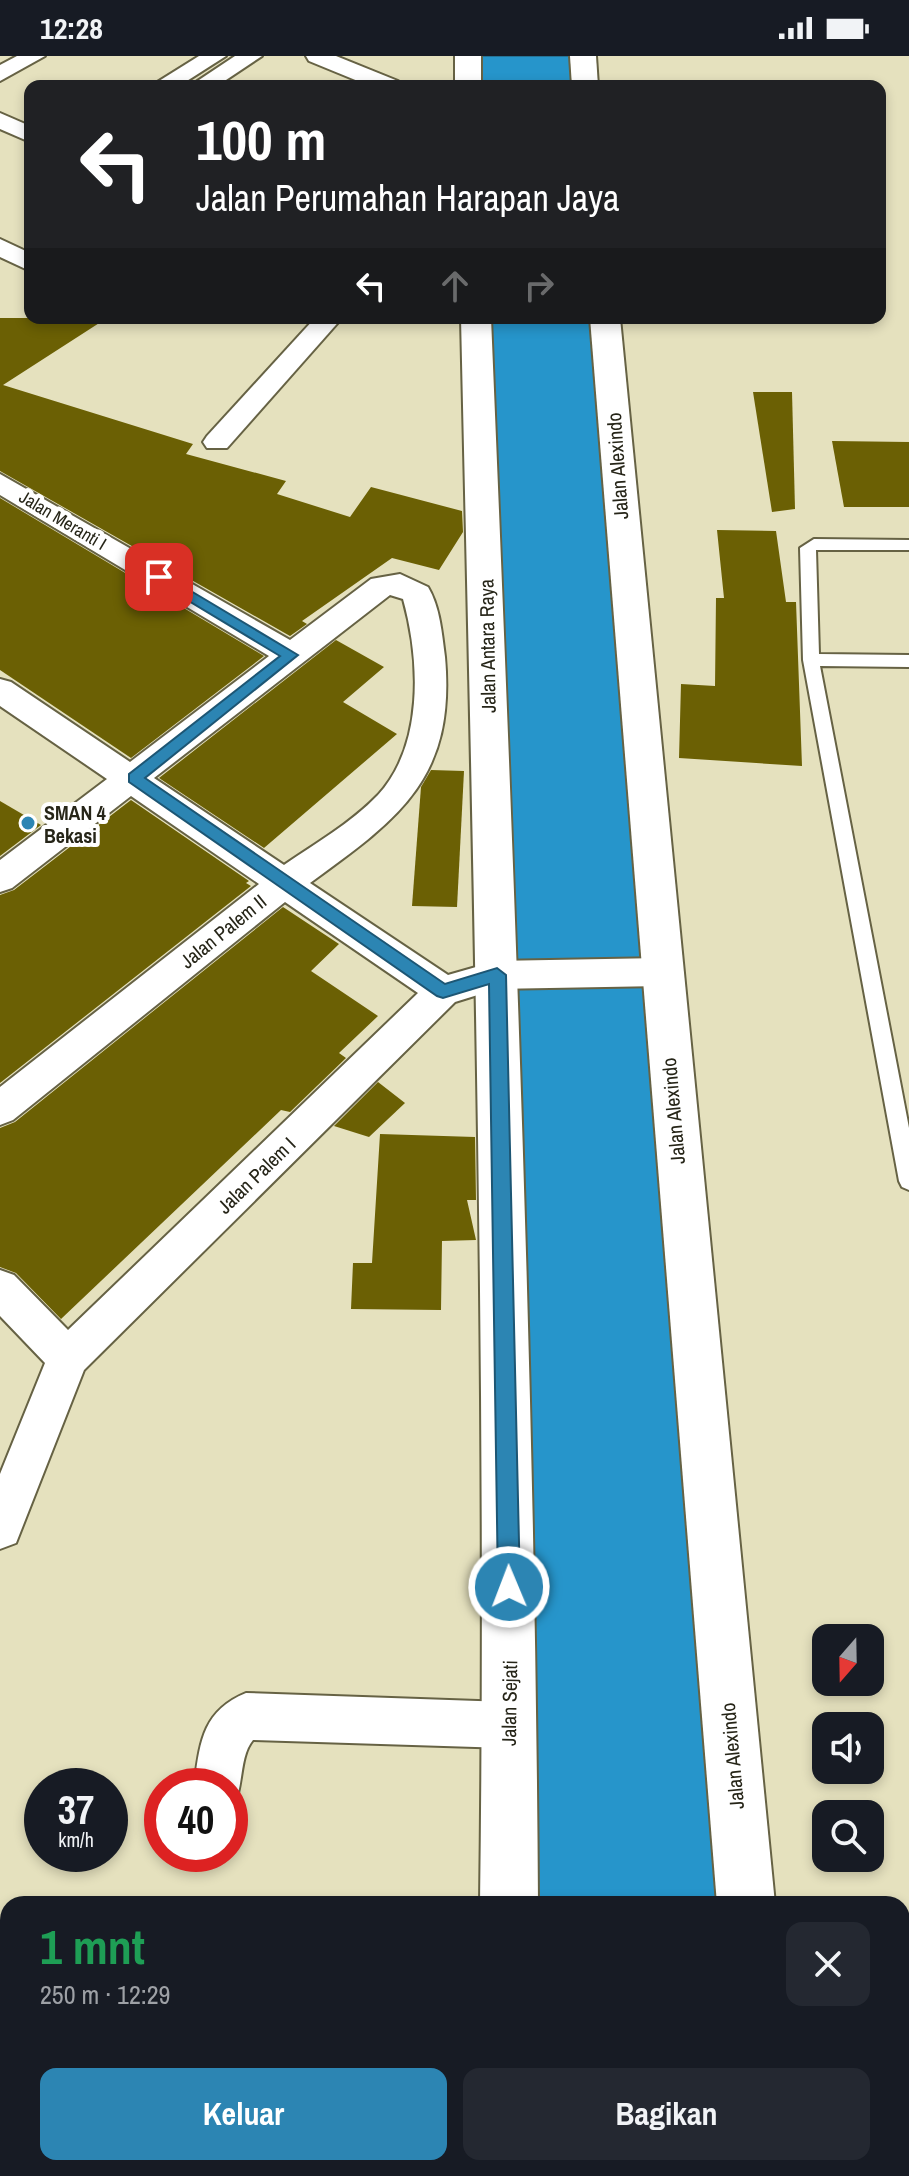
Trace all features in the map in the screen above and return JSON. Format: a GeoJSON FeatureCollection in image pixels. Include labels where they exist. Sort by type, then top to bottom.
{"type":"FeatureCollection","features":[{"type":"Feature","properties":{"kind":"street"},"geometry":{"type":"LineString","coordinates":[[1,74],[34,56]]}},
{"type":"Feature","properties":{"kind":"street"},"geometry":{"type":"LineString","coordinates":[[173,80],[215,56]]}},
{"type":"Feature","properties":{"kind":"street"},"geometry":{"type":"LineString","coordinates":[[211,80],[251,56]]}},
{"type":"Feature","properties":{"kind":"street"},"geometry":{"type":"LineString","coordinates":[[317,56],[374,80]]}},
{"type":"Feature","properties":{"kind":"street"},"geometry":{"type":"LineString","coordinates":[[468,56],[468,80]]}},
{"type":"Feature","properties":{"kind":"street"},"geometry":{"type":"LineString","coordinates":[[583,56],[585,80]]}},
{"type":"Feature","properties":{"kind":"street"},"geometry":{"type":"LineString","coordinates":[[0,120],[24,132]]}},
{"type":"Feature","properties":{"kind":"street"},"geometry":{"type":"LineString","coordinates":[[0,247],[24,260]]}},
{"type":"Feature","properties":{"kind":"street"},"geometry":{"type":"LineString","coordinates":[[217,442],[324,324]]}},
{"type":"Feature","properties":{"kind":"street","name":"Jalan Antara Raya"},"geometry":{"type":"LineString","coordinates":[[476,324],[516,974]]}},
{"type":"Feature","properties":{"kind":"street","name":"Jalan Alexindo"},"geometry":{"type":"LineString","coordinates":[[605,324],[641,972],[745,1896]]}},
{"type":"Feature","properties":{"kind":"street","name":"Jalan Meranti I"},"geometry":{"type":"LineString","coordinates":[[0,483],[291,655]]}},
{"type":"Feature","properties":{"kind":"street","name":"Jalan Palem II"},"geometry":{"type":"LineString","coordinates":[[0,1109],[284,883],[378,814],[402,788],[424,737],[429,688],[427,637],[417,594],[400,584],[382,586],[291,655]]}},
{"type":"Feature","properties":{"kind":"street"},"geometry":{"type":"LineString","coordinates":[[0,879],[291,655]]}},
{"type":"Feature","properties":{"kind":"street"},"geometry":{"type":"LineString","coordinates":[[0,690],[134,778],[443,991],[516,974],[641,972]]}},
{"type":"Feature","properties":{"kind":"street","name":"Jalan Sejati"},"geometry":{"type":"LineString","coordinates":[[509,1896],[507,1725],[516,974]]}},
{"type":"Feature","properties":{"kind":"street","name":"Jalan Palem I"},"geometry":{"type":"LineString","coordinates":[[68,1358],[443,991]]}},
{"type":"Feature","properties":{"kind":"street"},"geometry":{"type":"LineString","coordinates":[[0,1288],[68,1358],[0,1528]]}},
{"type":"Feature","properties":{"kind":"street"},"geometry":{"type":"LineString","coordinates":[[221,1768],[227,1733],[235,1722],[246,1716],[507,1725]]}},
{"type":"Feature","properties":{"kind":"lane"},"geometry":{"type":"LineString","coordinates":[[909,545],[814,544],[808,548],[811,660],[909,1181]]}},
{"type":"Feature","properties":{"kind":"lane"},"geometry":{"type":"LineString","coordinates":[[811,660],[909,661]]}},
{"type":"Feature","properties":{"kind":"water"},"geometry":{"type":"Polygon","coordinates":[[[476,56],[582,56],[584,80],[476,80],[476,56]]]}},
{"type":"Feature","properties":{"kind":"water"},"geometry":{"type":"Polygon","coordinates":[[[476,324],[606,324],[745,1896],[511,1896],[476,324]]]}},
{"type":"Feature","properties":{"kind":"building"},"geometry":{"type":"Polygon","coordinates":[[[0,318],[24,318],[24,324],[98,324],[3,385],[193,444],[186,454],[286,481],[277,494],[350,517],[371,487],[462,511],[463,532],[439,570],[392,558],[302,621],[307,624],[290,636],[0,471],[0,318]]]}},
{"type":"Feature","properties":{"kind":"building"},"geometry":{"type":"Polygon","coordinates":[[[753,392],[792,392],[795,509],[772,512],[753,392]]]}},
{"type":"Feature","properties":{"kind":"building"},"geometry":{"type":"Polygon","coordinates":[[[832,441],[909,442],[909,507],[844,507],[832,441]]]}},
{"type":"Feature","properties":{"kind":"building"},"geometry":{"type":"Polygon","coordinates":[[[0,498],[264,656],[131,758],[0,670],[0,498]]]}},
{"type":"Feature","properties":{"kind":"building"},"geometry":{"type":"Polygon","coordinates":[[[717,530],[776,531],[786,602],[796,602],[802,766],[679,758],[681,684],[715,686],[716,598],[724,598],[717,530]]]}},
{"type":"Feature","properties":{"kind":"building"},"geometry":{"type":"Polygon","coordinates":[[[336,640],[384,667],[343,702],[397,734],[264,848],[159,778],[336,640]]]}},
{"type":"Feature","properties":{"kind":"building"},"geometry":{"type":"Polygon","coordinates":[[[431,770],[464,771],[457,907],[412,906],[421,787],[431,770]]]}},
{"type":"Feature","properties":{"kind":"building"},"geometry":{"type":"Polygon","coordinates":[[[131,800],[249,881],[246,883],[251,886],[0,1083],[0,895],[14,890],[131,800]]]}},
{"type":"Feature","properties":{"kind":"building"},"geometry":{"type":"Polygon","coordinates":[[[0,801],[41,825],[0,856],[0,801]]]}},
{"type":"Feature","properties":{"kind":"building"},"geometry":{"type":"Polygon","coordinates":[[[283,907],[339,944],[311,971],[378,1016],[339,1053],[346,1058],[290,1112],[281,1110],[61,1319],[16,1273],[0,1267],[0,1128],[15,1122],[283,907]]]}},
{"type":"Feature","properties":{"kind":"building"},"geometry":{"type":"Polygon","coordinates":[[[378,1082],[405,1103],[369,1137],[334,1126],[378,1082]]]}},
{"type":"Feature","properties":{"kind":"building"},"geometry":{"type":"Polygon","coordinates":[[[380,1134],[475,1137],[476,1200],[467,1200],[476,1240],[442,1241],[441,1310],[351,1309],[353,1263],[372,1263],[380,1134]]]}},
{"type":"Feature","properties":{"kind":"place","name":"SMAN 4 Bekasi"},"geometry":{"type":"Point","coordinates":[28,823]}},
{"type":"Feature","properties":{"kind":"route"},"geometry":{"type":"LineString","coordinates":[[159,577],[291,655],[134,778],[443,991],[497,975],[509,1587]]}}]}
